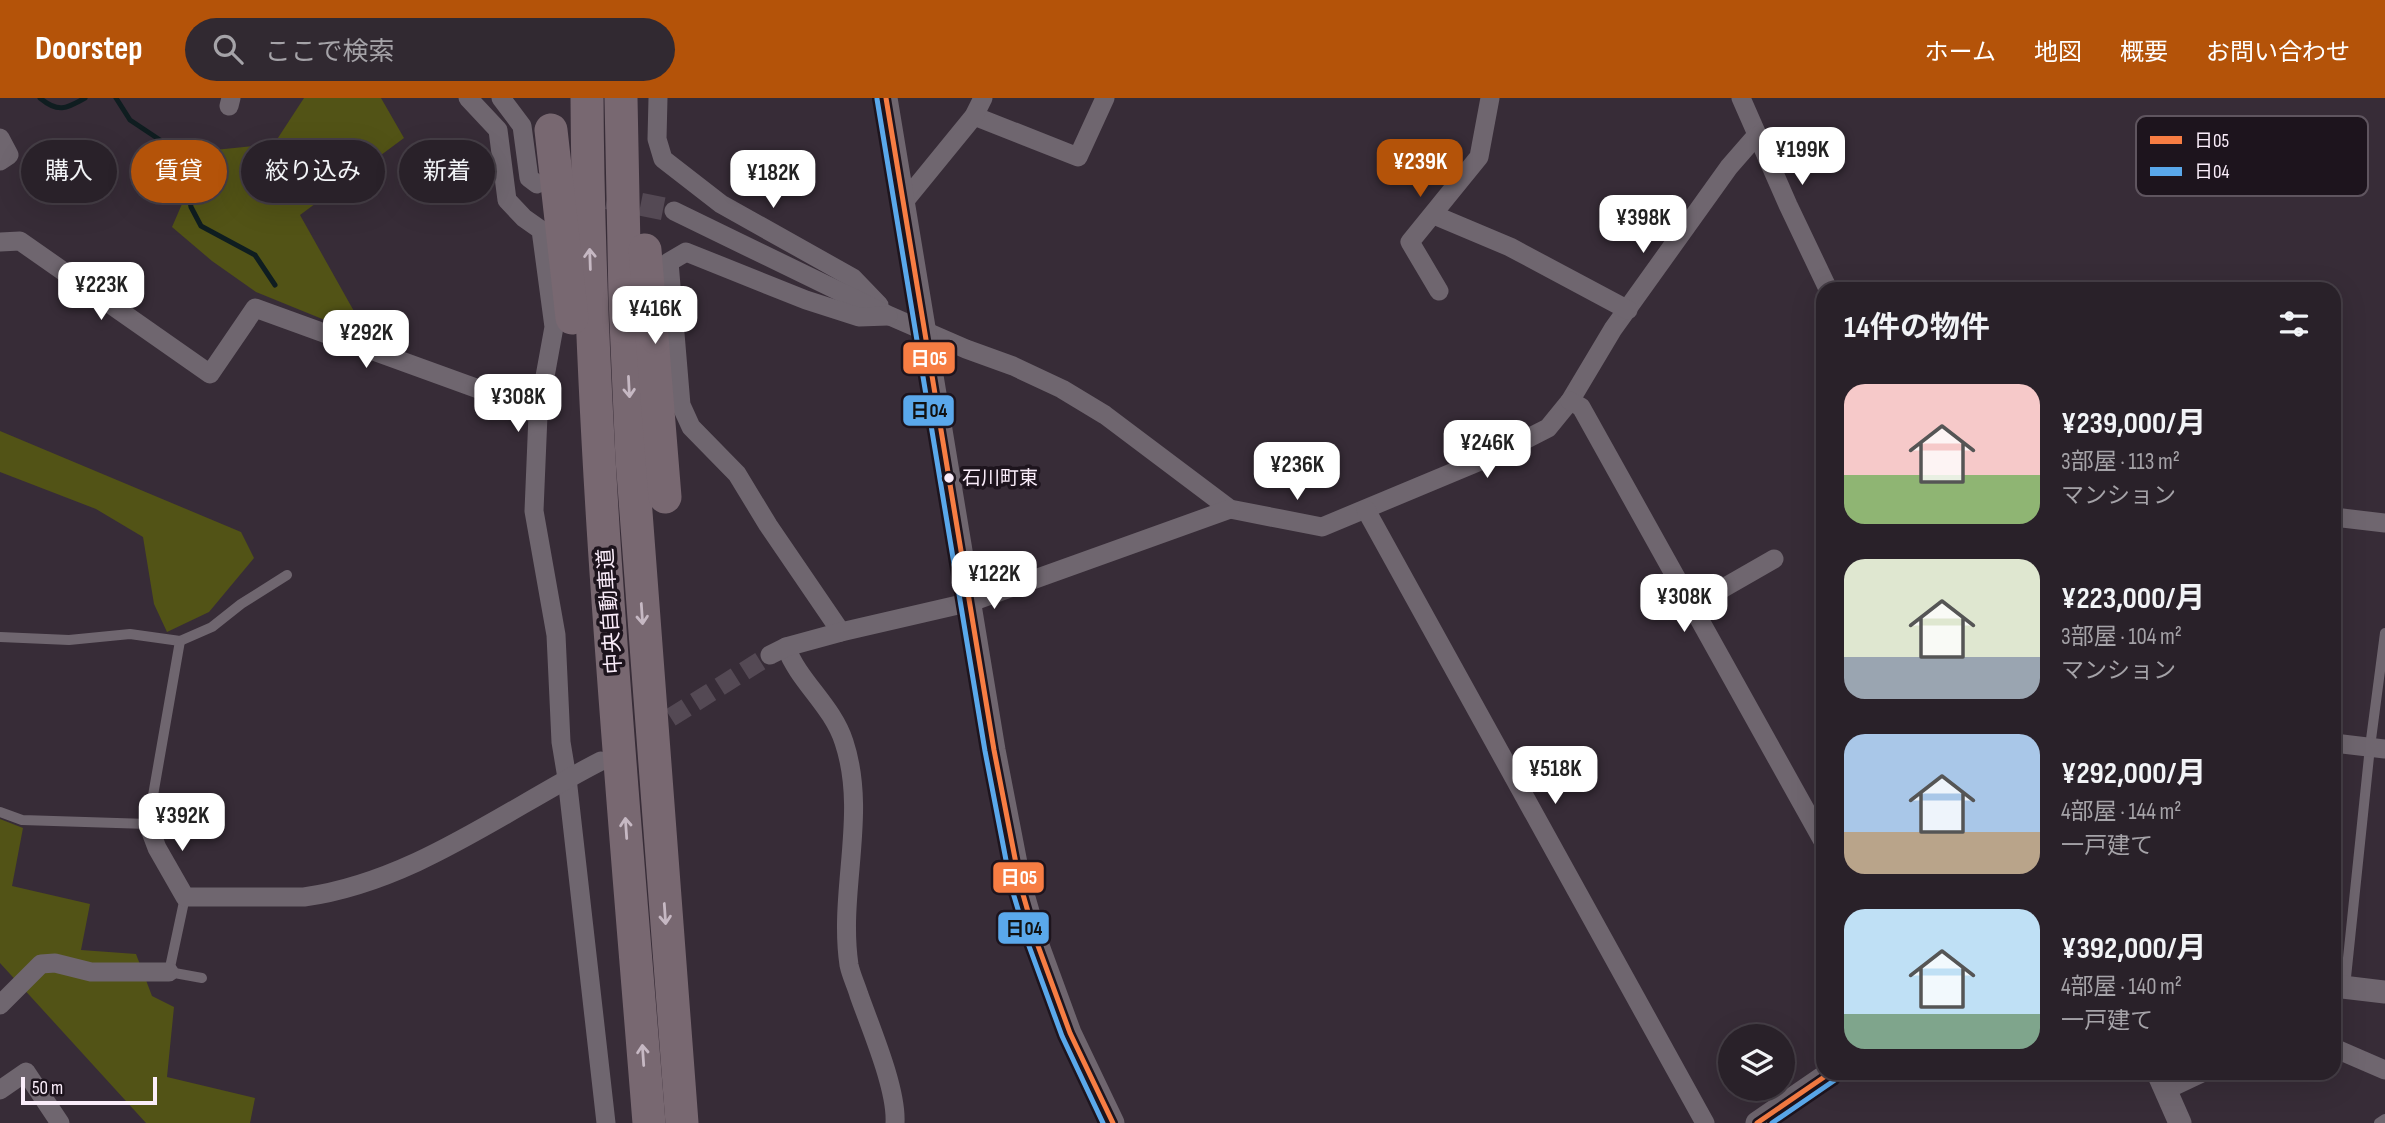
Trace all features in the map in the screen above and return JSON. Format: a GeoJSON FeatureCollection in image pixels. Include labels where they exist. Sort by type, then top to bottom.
{"type":"FeatureCollection","features":[{"type":"Feature","properties":{"kind":"highway","name":"中央自動車道"},"geometry":{"type":"LineString","coordinates":[[587,98],[594,369],[610,622],[649,1123]]}},
{"type":"Feature","properties":{"kind":"highway","name":"中央自動車道"},"geometry":{"type":"LineString","coordinates":[[624,98],[625,298],[635,501],[682,1123]]}},
{"type":"Feature","properties":{"kind":"highway"},"geometry":{"type":"LineString","coordinates":[[624,98],[644,243],[665,497]]}},
{"type":"Feature","properties":{"kind":"highway"},"geometry":{"type":"LineString","coordinates":[[551,131],[610,622]]}},
{"type":"Feature","properties":{"kind":"street"},"geometry":{"type":"LineString","coordinates":[[468,98],[498,130],[507,200],[524,218],[541,230],[554,327],[538,415],[534,511],[556,635],[561,742],[606,1123]]}},
{"type":"Feature","properties":{"kind":"street"},"geometry":{"type":"LineString","coordinates":[[501,98],[522,126],[529,178],[537,184]]}},
{"type":"Feature","properties":{"kind":"street"},"geometry":{"type":"LineString","coordinates":[[658,98],[657,139],[663,159],[721,204],[853,278],[890,316]]}},
{"type":"Feature","properties":{"kind":"street"},"geometry":{"type":"LineString","coordinates":[[886,98],[996,764],[1020,884],[1037,943],[1070,1033],[1113,1123]]}},
{"type":"Feature","properties":{"kind":"street"},"geometry":{"type":"LineString","coordinates":[[903,203],[974,117],[983,98]]}},
{"type":"Feature","properties":{"kind":"street"},"geometry":{"type":"LineString","coordinates":[[974,117],[1078,157],[1105,98]]}},
{"type":"Feature","properties":{"kind":"street"},"geometry":{"type":"LineString","coordinates":[[1439,291],[1409,242],[1434,215],[1479,157],[1490,98]]}},
{"type":"Feature","properties":{"kind":"street"},"geometry":{"type":"LineString","coordinates":[[1741,98],[1825,282]]}},
{"type":"Feature","properties":{"kind":"street"},"geometry":{"type":"LineString","coordinates":[[674,211],[890,316],[1013,366],[1084,402],[1230,509],[1322,527],[1497,454],[1548,428],[1570,401],[1613,329],[1729,167],[1756,136]]}},
{"type":"Feature","properties":{"kind":"street"},"geometry":{"type":"LineString","coordinates":[[0,138],[9,155],[0,161]]}},
{"type":"Feature","properties":{"kind":"street"},"geometry":{"type":"LineString","coordinates":[[1434,215],[1510,247],[1628,310]]}},
{"type":"Feature","properties":{"kind":"street"},"geometry":{"type":"LineString","coordinates":[[0,242],[20,241],[210,374],[255,308],[484,391],[538,415]]}},
{"type":"Feature","properties":{"kind":"street"},"geometry":{"type":"LineString","coordinates":[[841,632],[768,525],[737,474],[691,427],[681,405],[669,262],[686,252],[806,300],[859,317],[890,316]]}},
{"type":"Feature","properties":{"kind":"street"},"geometry":{"type":"LineString","coordinates":[[1570,401],[1581,407],[1816,829]]}},
{"type":"Feature","properties":{"kind":"street"},"geometry":{"type":"LineString","coordinates":[[895,1123],[894,1098],[849,967],[848,912],[854,785],[850,763],[838,724],[792,663],[778,651],[841,632],[971,602],[1230,509]]}},
{"type":"Feature","properties":{"kind":"street"},"geometry":{"type":"LineString","coordinates":[[1366,510],[1705,1123]]}},
{"type":"Feature","properties":{"kind":"street"},"geometry":{"type":"LineString","coordinates":[[2341,518],[2385,523]]}},
{"type":"Feature","properties":{"kind":"street"},"geometry":{"type":"LineString","coordinates":[[1692,607],[1774,559]]}},
{"type":"Feature","properties":{"kind":"street"},"geometry":{"type":"LineString","coordinates":[[2341,744],[2377,748]]}},
{"type":"Feature","properties":{"kind":"street"},"geometry":{"type":"LineString","coordinates":[[148,824],[157,848],[185,897],[319,895],[372,879],[464,839],[601,761]]}},
{"type":"Feature","properties":{"kind":"street"},"geometry":{"type":"LineString","coordinates":[[0,1005],[41,964],[55,963],[91,972],[169,972]]}},
{"type":"Feature","properties":{"kind":"street"},"geometry":{"type":"LineString","coordinates":[[2341,986],[2385,992]]}},
{"type":"Feature","properties":{"kind":"street"},"geometry":{"type":"LineString","coordinates":[[2341,1051],[2385,1070]]}},
{"type":"Feature","properties":{"kind":"street"},"geometry":{"type":"LineString","coordinates":[[0,1090],[26,1072],[60,1123]]}},
{"type":"Feature","properties":{"kind":"street"},"geometry":{"type":"LineString","coordinates":[[1757,1123],[1820,1080]]}},
{"type":"Feature","properties":{"kind":"street"},"geometry":{"type":"LineString","coordinates":[[2162,1081],[2180,1123]]}},
{"type":"Feature","properties":{"kind":"lane"},"geometry":{"type":"LineString","coordinates":[[0,637],[69,640],[130,634],[180,641],[212,627],[241,604],[286,575]]}},
{"type":"Feature","properties":{"kind":"lane"},"geometry":{"type":"LineString","coordinates":[[2341,980],[2377,748],[2385,634]]}},
{"type":"Feature","properties":{"kind":"lane"},"geometry":{"type":"LineString","coordinates":[[0,812],[22,820],[148,824],[180,641]]}},
{"type":"Feature","properties":{"kind":"lane"},"geometry":{"type":"LineString","coordinates":[[185,897],[169,972],[202,978]]}},
{"type":"Feature","properties":{"kind":"lane"},"geometry":{"type":"LineString","coordinates":[[2379,1123],[2385,1119]]}},
{"type":"Feature","properties":{"kind":"shaded area"},"geometry":{"type":"Polygon","coordinates":[[[304,98],[381,98],[404,138],[385,152],[385,140],[277,140],[304,98]]]}},
{"type":"Feature","properties":{"kind":"shaded area"},"geometry":{"type":"Polygon","coordinates":[[[241,147],[241,203],[316,203],[300,215],[369,338],[256,292],[212,261],[172,227],[182,203],[227,203],[227,149],[241,147]]]}},
{"type":"Feature","properties":{"kind":"shaded area"},"geometry":{"type":"Polygon","coordinates":[[[0,431],[241,532],[254,558],[209,612],[167,632],[154,604],[143,537],[96,509],[0,472],[0,431]]]}},
{"type":"Feature","properties":{"kind":"shaded area"},"geometry":{"type":"Polygon","coordinates":[[[0,819],[23,828],[12,886],[90,904],[81,950],[136,954],[152,996],[174,1007],[167,1077],[255,1098],[250,1123],[146,1123],[0,963],[0,819]]]}},
{"type":"Feature","properties":{"kind":"waterway"},"geometry":{"type":"LineString","coordinates":[[40,98],[52,106],[62,108],[85,98]]}},
{"type":"Feature","properties":{"kind":"waterway"},"geometry":{"type":"LineString","coordinates":[[116,98],[130,120],[169,146],[183,162],[191,207],[201,226],[255,255],[275,285]]}},
{"type":"Feature","properties":{"kind":"tunnel"},"geometry":{"type":"LineString","coordinates":[[574,191],[674,211]]}},
{"type":"Feature","properties":{"kind":"tunnel"},"geometry":{"type":"LineString","coordinates":[[646,733],[770,655]]}},
{"type":"Feature","properties":{"kind":"transit line","name":"日05"},"geometry":{"type":"LineString","coordinates":[[886,98],[994,750],[1020,884],[1037,943],[1070,1033],[1113,1123]]}},
{"type":"Feature","properties":{"kind":"transit line","name":"日04"},"geometry":{"type":"LineString","coordinates":[[877,99],[985,751],[1011,886],[1029,946],[1062,1036],[1103,1123]]}},
{"type":"Feature","properties":{"kind":"transit line","name":"日05"},"geometry":{"type":"LineString","coordinates":[[1757,1123],[1820,1080]]}},
{"type":"Feature","properties":{"kind":"transit line","name":"日04"},"geometry":{"type":"LineString","coordinates":[[1772,1123],[1835,1080]]}},
{"type":"Feature","properties":{"kind":"place","name":"石川町東"},"geometry":{"type":"Point","coordinates":[949,478]}}]}
